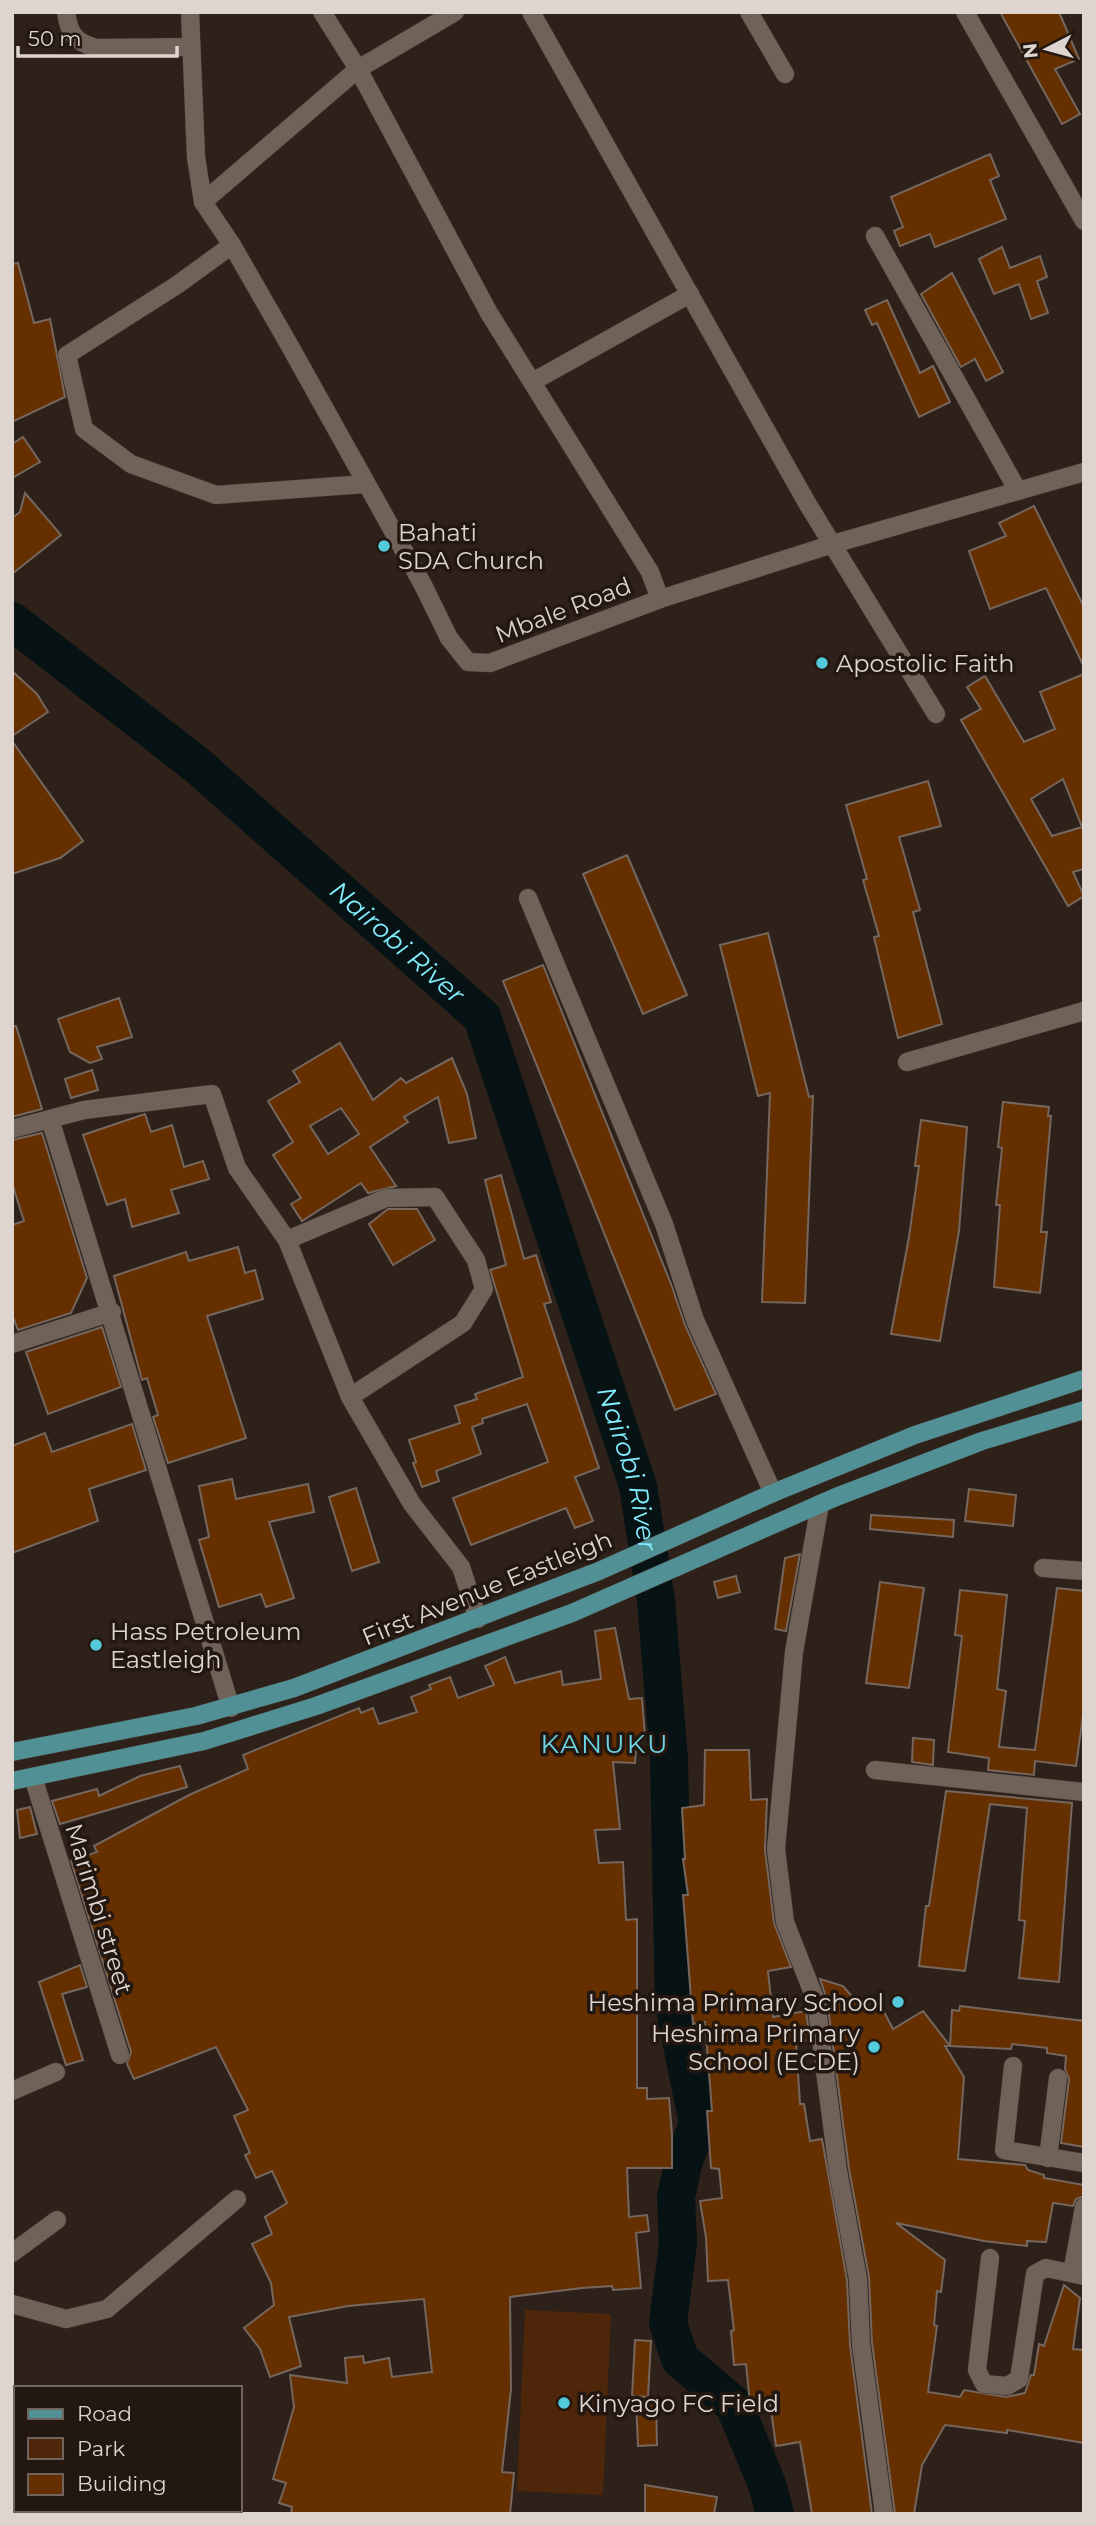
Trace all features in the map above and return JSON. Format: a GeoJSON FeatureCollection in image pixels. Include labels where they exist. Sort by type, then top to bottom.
{"type":"FeatureCollection","features":[{"type":"Feature","properties":{"kind":"main road","name":"First Avenue Eastleigh"},"geometry":{"type":"LineString","coordinates":[[12,1752],[231,1708],[320,1679],[599,1571],[774,1493],[927,1430],[1084,1379]]}},
{"type":"Feature","properties":{"kind":"main road","name":"First Avenue Eastleigh"},"geometry":{"type":"LineString","coordinates":[[12,1781],[233,1734],[546,1622],[820,1504],[982,1441],[1084,1410]]}},
{"type":"Feature","properties":{"kind":"street"},"geometry":{"type":"LineString","coordinates":[[66,12],[72,36],[81,44],[96,48],[191,47]]}},
{"type":"Feature","properties":{"kind":"street","name":"Mbale Road"},"geometry":{"type":"LineString","coordinates":[[190,12],[196,157],[203,202],[232,245],[424,585],[449,638],[468,662],[490,663],[660,599],[833,544],[1084,472]]}},
{"type":"Feature","properties":{"kind":"street"},"geometry":{"type":"LineString","coordinates":[[322,12],[358,69],[489,313],[650,572],[660,599]]}},
{"type":"Feature","properties":{"kind":"street"},"geometry":{"type":"LineString","coordinates":[[203,202],[358,69],[455,12]]}},
{"type":"Feature","properties":{"kind":"street"},"geometry":{"type":"LineString","coordinates":[[531,12],[833,544],[936,714]]}},
{"type":"Feature","properties":{"kind":"street"},"geometry":{"type":"LineString","coordinates":[[749,12],[785,74]]}},
{"type":"Feature","properties":{"kind":"street"},"geometry":{"type":"LineString","coordinates":[[965,12],[1084,221]]}},
{"type":"Feature","properties":{"kind":"street"},"geometry":{"type":"LineString","coordinates":[[875,236],[1018,491]]}},
{"type":"Feature","properties":{"kind":"street"},"geometry":{"type":"LineString","coordinates":[[232,245],[177,285],[67,355],[85,429],[131,464],[216,495],[365,484]]}},
{"type":"Feature","properties":{"kind":"street"},"geometry":{"type":"LineString","coordinates":[[532,382],[690,295]]}},
{"type":"Feature","properties":{"kind":"street"},"geometry":{"type":"LineString","coordinates":[[528,898],[664,1224],[695,1320],[774,1493]]}},
{"type":"Feature","properties":{"kind":"street"},"geometry":{"type":"LineString","coordinates":[[907,1062],[1084,1011]]}},
{"type":"Feature","properties":{"kind":"street"},"geometry":{"type":"LineString","coordinates":[[12,1129],[84,1110],[212,1094],[237,1168],[287,1240],[350,1397],[412,1504],[461,1567],[478,1619]]}},
{"type":"Feature","properties":{"kind":"street"},"geometry":{"type":"LineString","coordinates":[[50,1119],[112,1312],[231,1708]]}},
{"type":"Feature","properties":{"kind":"street"},"geometry":{"type":"LineString","coordinates":[[287,1240],[386,1198],[435,1197],[476,1260],[484,1289],[463,1322],[350,1397]]}},
{"type":"Feature","properties":{"kind":"street"},"geometry":{"type":"LineString","coordinates":[[12,1344],[112,1312]]}},
{"type":"Feature","properties":{"kind":"street"},"geometry":{"type":"LineString","coordinates":[[820,1504],[794,1652],[775,1849],[785,1922],[816,2001],[838,2171],[858,2279],[861,2344],[884,2514]]}},
{"type":"Feature","properties":{"kind":"street"},"geometry":{"type":"LineString","coordinates":[[1043,1568],[1084,1571]]}},
{"type":"Feature","properties":{"kind":"street"},"geometry":{"type":"LineString","coordinates":[[876,1770],[1084,1792]]}},
{"type":"Feature","properties":{"kind":"street","name":"Marimbi street"},"geometry":{"type":"LineString","coordinates":[[33,1777],[120,2055]]}},
{"type":"Feature","properties":{"kind":"street"},"geometry":{"type":"LineString","coordinates":[[1013,2067],[1004,2150],[1084,2163]]}},
{"type":"Feature","properties":{"kind":"street"},"geometry":{"type":"LineString","coordinates":[[12,2091],[56,2072]]}},
{"type":"Feature","properties":{"kind":"street"},"geometry":{"type":"LineString","coordinates":[[1048,2158],[1058,2078]]}},
{"type":"Feature","properties":{"kind":"street"},"geometry":{"type":"LineString","coordinates":[[12,2304],[66,2319],[107,2309],[237,2199]]}},
{"type":"Feature","properties":{"kind":"street"},"geometry":{"type":"LineString","coordinates":[[990,2258],[977,2370],[984,2384],[1007,2386],[1019,2379],[1035,2274],[1046,2268],[1078,2274],[1084,2207]]}},
{"type":"Feature","properties":{"kind":"street"},"geometry":{"type":"LineString","coordinates":[[12,2253],[57,2220]]}},
{"type":"Feature","properties":{"kind":"green space","name":"Kinyago FC Field"},"geometry":{"type":"Polygon","coordinates":[[[525,2310],[611,2314],[603,2495],[517,2491],[525,2310]]]}},
{"type":"Feature","properties":{"kind":"building"},"geometry":{"type":"Polygon","coordinates":[[[1000,12],[1059,12],[1079,59],[1055,69],[1080,114],[1062,124],[1000,12]]]}},
{"type":"Feature","properties":{"kind":"building"},"geometry":{"type":"Polygon","coordinates":[[[990,154],[999,176],[990,180],[1006,219],[935,247],[930,234],[900,246],[894,231],[903,227],[891,197],[990,154]]]}},
{"type":"Feature","properties":{"kind":"building"},"geometry":{"type":"Polygon","coordinates":[[[1002,247],[1010,268],[1040,256],[1047,277],[1037,281],[1048,313],[1031,319],[1019,284],[994,294],[979,259],[1002,247]]]}},
{"type":"Feature","properties":{"kind":"building"},"geometry":{"type":"Polygon","coordinates":[[[18,263],[34,323],[50,319],[65,397],[12,422],[12,264],[18,263]]]}},
{"type":"Feature","properties":{"kind":"building"},"geometry":{"type":"Polygon","coordinates":[[[952,273],[1003,372],[986,381],[975,359],[961,367],[921,294],[952,273]]]}},
{"type":"Feature","properties":{"kind":"building"},"geometry":{"type":"Polygon","coordinates":[[[887,300],[920,373],[933,366],[950,402],[919,417],[877,323],[872,325],[865,310],[887,300]]]}},
{"type":"Feature","properties":{"kind":"building"},"geometry":{"type":"Polygon","coordinates":[[[23,437],[40,462],[12,478],[12,444],[23,437]]]}},
{"type":"Feature","properties":{"kind":"building"},"geometry":{"type":"Polygon","coordinates":[[[25,493],[61,535],[12,574],[12,518],[20,512],[25,493]]]}},
{"type":"Feature","properties":{"kind":"building"},"geometry":{"type":"Polygon","coordinates":[[[1034,506],[1084,607],[1084,667],[1046,588],[990,609],[969,551],[1006,536],[999,523],[1034,506]]]}},
{"type":"Feature","properties":{"kind":"building"},"geometry":{"type":"Polygon","coordinates":[[[12,671],[37,694],[48,712],[12,736],[12,671]]]}},
{"type":"Feature","properties":{"kind":"building"},"geometry":{"type":"Polygon","coordinates":[[[1084,674],[1084,869],[1073,872],[1084,896],[1068,906],[961,720],[981,709],[967,687],[985,676],[1024,742],[1055,729],[1040,692],[1084,674]],[[1063,779],[1031,799],[1052,836],[1082,827],[1063,779]]]}},
{"type":"Feature","properties":{"kind":"building"},"geometry":{"type":"Polygon","coordinates":[[[12,741],[83,841],[60,858],[12,874],[12,741]]]}},
{"type":"Feature","properties":{"kind":"building"},"geometry":{"type":"Polygon","coordinates":[[[928,781],[941,826],[899,837],[920,910],[913,912],[942,1024],[898,1038],[874,937],[879,936],[863,880],[867,879],[846,805],[928,781]]]}},
{"type":"Feature","properties":{"kind":"building"},"geometry":{"type":"Polygon","coordinates":[[[627,855],[687,995],[643,1014],[583,874],[627,855]]]}},
{"type":"Feature","properties":{"kind":"building"},"geometry":{"type":"Polygon","coordinates":[[[768,933],[809,1097],[813,1096],[805,1303],[762,1302],[770,1093],[758,1096],[720,945],[768,933]]]}},
{"type":"Feature","properties":{"kind":"building"},"geometry":{"type":"Polygon","coordinates":[[[543,965],[685,1325],[716,1394],[675,1410],[503,981],[543,965]]]}},
{"type":"Feature","properties":{"kind":"building"},"geometry":{"type":"Polygon","coordinates":[[[119,998],[132,1037],[97,1047],[102,1059],[90,1063],[70,1052],[58,1019],[119,998]]]}},
{"type":"Feature","properties":{"kind":"building"},"geometry":{"type":"Polygon","coordinates":[[[12,1026],[16,1026],[42,1109],[12,1117],[12,1026]]]}},
{"type":"Feature","properties":{"kind":"building"},"geometry":{"type":"Polygon","coordinates":[[[340,1043],[373,1100],[401,1078],[406,1083],[452,1058],[467,1094],[476,1138],[449,1143],[438,1097],[404,1117],[408,1122],[370,1147],[396,1186],[368,1193],[361,1183],[302,1221],[291,1204],[301,1198],[273,1155],[293,1142],[268,1101],[300,1082],[293,1071],[340,1043]],[[341,1108],[310,1126],[328,1154],[359,1134],[341,1108]]]}},
{"type":"Feature","properties":{"kind":"building"},"geometry":{"type":"Polygon","coordinates":[[[92,1070],[98,1090],[71,1098],[65,1079],[92,1070]]]}},
{"type":"Feature","properties":{"kind":"building"},"geometry":{"type":"Polygon","coordinates":[[[1003,1102],[1049,1107],[1048,1116],[1051,1116],[1041,1232],[1047,1232],[1040,1293],[994,1287],[1000,1205],[996,1205],[1002,1148],[998,1147],[1003,1102]]]}},
{"type":"Feature","properties":{"kind":"building"},"geometry":{"type":"Polygon","coordinates":[[[145,1114],[151,1132],[172,1125],[184,1167],[203,1161],[209,1179],[171,1190],[179,1213],[132,1227],[125,1199],[107,1205],[83,1135],[145,1114]]]}},
{"type":"Feature","properties":{"kind":"building"},"geometry":{"type":"Polygon","coordinates":[[[921,1120],[967,1127],[959,1231],[940,1341],[891,1334],[919,1166],[915,1166],[921,1120]]]}},
{"type":"Feature","properties":{"kind":"building"},"geometry":{"type":"Polygon","coordinates":[[[42,1133],[87,1278],[71,1313],[18,1330],[12,1314],[12,1225],[24,1221],[12,1183],[12,1140],[42,1133]]]}},
{"type":"Feature","properties":{"kind":"building"},"geometry":{"type":"Polygon","coordinates":[[[501,1175],[524,1259],[536,1255],[551,1302],[544,1304],[599,1468],[575,1477],[593,1521],[575,1528],[566,1508],[471,1545],[453,1498],[548,1462],[527,1404],[482,1419],[483,1423],[472,1427],[481,1454],[436,1471],[439,1481],[422,1487],[413,1463],[416,1462],[409,1440],[460,1423],[455,1406],[477,1399],[475,1394],[523,1377],[490,1270],[506,1265],[485,1180],[501,1175]]]}},
{"type":"Feature","properties":{"kind":"building"},"geometry":{"type":"Polygon","coordinates":[[[388,1209],[417,1209],[435,1240],[393,1265],[369,1224],[388,1209]]]}},
{"type":"Feature","properties":{"kind":"building"},"geometry":{"type":"Polygon","coordinates":[[[238,1247],[245,1273],[255,1270],[263,1299],[207,1316],[246,1438],[168,1463],[153,1417],[158,1415],[147,1378],[142,1380],[114,1276],[186,1252],[189,1261],[238,1247]]]}},
{"type":"Feature","properties":{"kind":"building"},"geometry":{"type":"Polygon","coordinates":[[[102,1327],[121,1387],[48,1414],[26,1352],[102,1327]]]}},
{"type":"Feature","properties":{"kind":"building"},"geometry":{"type":"Polygon","coordinates":[[[132,1424],[146,1470],[89,1489],[98,1521],[12,1553],[12,1446],[45,1433],[52,1452],[132,1424]]]}},
{"type":"Feature","properties":{"kind":"building"},"geometry":{"type":"Polygon","coordinates":[[[232,1479],[236,1499],[308,1484],[314,1512],[269,1522],[294,1598],[266,1607],[261,1594],[219,1607],[199,1540],[209,1537],[199,1486],[232,1479]]]}},
{"type":"Feature","properties":{"kind":"building"},"geometry":{"type":"Polygon","coordinates":[[[356,1488],[379,1562],[352,1571],[329,1497],[356,1488]]]}},
{"type":"Feature","properties":{"kind":"building"},"geometry":{"type":"Polygon","coordinates":[[[969,1489],[1016,1495],[1013,1526],[965,1521],[969,1489]]]}},
{"type":"Feature","properties":{"kind":"building"},"geometry":{"type":"Polygon","coordinates":[[[871,1515],[954,1520],[953,1537],[870,1529],[871,1515]]]}},
{"type":"Feature","properties":{"kind":"building"},"geometry":{"type":"Polygon","coordinates":[[[800,1554],[786,1631],[775,1629],[785,1558],[800,1554]]]}},
{"type":"Feature","properties":{"kind":"building"},"geometry":{"type":"Polygon","coordinates":[[[736,1576],[740,1592],[718,1598],[714,1582],[736,1576]]]}},
{"type":"Feature","properties":{"kind":"building"},"geometry":{"type":"Polygon","coordinates":[[[880,1582],[924,1588],[909,1688],[866,1683],[880,1582]]]}},
{"type":"Feature","properties":{"kind":"building"},"geometry":{"type":"Polygon","coordinates":[[[1057,1588],[1084,1591],[1084,1709],[1076,1766],[1035,1761],[1034,1775],[988,1770],[989,1758],[948,1752],[962,1636],[955,1635],[960,1590],[1007,1595],[997,1689],[1006,1691],[999,1747],[1035,1750],[1057,1588]]]}},
{"type":"Feature","properties":{"kind":"building"},"geometry":{"type":"Polygon","coordinates":[[[615,1628],[629,1699],[642,1698],[645,1737],[637,1738],[635,1763],[613,1762],[620,1829],[595,1830],[599,1863],[623,1862],[626,1920],[637,1919],[637,2088],[647,2088],[647,2099],[669,2098],[672,2135],[672,2168],[627,2168],[629,2217],[647,2215],[649,2231],[636,2233],[641,2288],[582,2288],[510,2297],[511,2389],[502,2472],[514,2473],[510,2514],[291,2514],[292,2507],[279,2503],[286,2483],[273,2479],[294,2407],[290,2375],[347,2383],[345,2358],[363,2356],[364,2363],[389,2358],[392,2377],[432,2372],[424,2299],[348,2306],[289,2317],[301,2366],[270,2377],[260,2349],[244,2328],[274,2305],[271,2283],[252,2244],[272,2234],[265,2217],[287,2203],[272,2171],[256,2178],[245,2155],[250,2153],[234,2116],[248,2110],[216,2047],[134,2079],[127,2064],[131,2052],[71,1861],[97,1852],[94,1846],[189,1795],[248,1769],[243,1755],[359,1708],[361,1713],[373,1708],[379,1724],[417,1712],[411,1697],[431,1689],[429,1685],[450,1677],[458,1698],[494,1685],[485,1666],[505,1657],[515,1683],[561,1671],[563,1685],[601,1679],[595,1631],[615,1628]]]}},
{"type":"Feature","properties":{"kind":"building"},"geometry":{"type":"Polygon","coordinates":[[[913,1738],[934,1740],[933,1765],[912,1762],[913,1738]]]}},
{"type":"Feature","properties":{"kind":"building"},"geometry":{"type":"Polygon","coordinates":[[[705,1750],[749,1750],[751,1800],[767,1799],[765,1850],[774,1923],[791,1967],[768,1971],[773,2017],[806,2011],[810,2040],[796,2042],[800,2104],[804,2104],[810,2141],[822,2139],[847,2280],[850,2345],[872,2514],[812,2514],[800,2442],[776,2446],[770,2403],[750,2404],[746,2364],[734,2365],[731,2331],[734,2330],[728,2280],[708,2281],[706,2237],[700,2201],[722,2198],[719,2169],[711,2168],[707,2111],[712,2111],[705,2022],[693,2024],[683,1895],[688,1895],[683,1859],[682,1808],[704,1805],[705,1750]]]}},
{"type":"Feature","properties":{"kind":"building"},"geometry":{"type":"Polygon","coordinates":[[[180,1766],[187,1787],[60,1824],[52,1801],[97,1789],[99,1796],[140,1776],[180,1766]]]}},
{"type":"Feature","properties":{"kind":"building"},"geometry":{"type":"Polygon","coordinates":[[[946,1791],[1072,1803],[1059,1982],[1019,1978],[1025,1921],[1019,1920],[1027,1808],[990,1804],[965,1971],[919,1966],[926,1906],[929,1906],[946,1791]]]}},
{"type":"Feature","properties":{"kind":"building"},"geometry":{"type":"Polygon","coordinates":[[[30,1807],[37,1834],[20,1838],[17,1810],[30,1807]]]}},
{"type":"Feature","properties":{"kind":"building"},"geometry":{"type":"Polygon","coordinates":[[[80,1965],[87,1987],[62,1994],[83,2060],[66,2065],[39,1982],[80,1965]]]}},
{"type":"Feature","properties":{"kind":"building"},"geometry":{"type":"Polygon","coordinates":[[[820,1979],[843,1986],[855,2000],[867,2002],[869,2008],[882,2008],[893,2029],[923,2011],[950,2046],[945,2046],[964,2077],[958,2159],[1025,2165],[1028,2170],[1044,2175],[1044,2178],[1084,2185],[1084,2196],[1076,2199],[1073,2206],[1053,2203],[1046,2242],[1027,2241],[1027,2246],[984,2241],[896,2223],[945,2260],[941,2292],[937,2291],[934,2325],[937,2326],[928,2392],[960,2397],[964,2390],[1006,2397],[1025,2393],[1031,2375],[1034,2375],[1039,2344],[1044,2346],[1064,2285],[1080,2298],[1073,2349],[1084,2350],[1084,2443],[1007,2430],[1007,2433],[945,2425],[922,2465],[914,2514],[895,2514],[872,2343],[869,2277],[849,2169],[827,2000],[820,1979]]]}},
{"type":"Feature","properties":{"kind":"building"},"geometry":{"type":"Polygon","coordinates":[[[960,2006],[1084,2021],[1084,2147],[1061,2143],[1069,2079],[1065,2069],[1066,2056],[1047,2053],[1047,2048],[1012,2044],[1011,2049],[950,2046],[952,2010],[959,2011],[960,2006]]]}},
{"type":"Feature","properties":{"kind":"building"},"geometry":{"type":"Polygon","coordinates":[[[635,2340],[651,2341],[648,2397],[632,2396],[635,2340]]]}},
{"type":"Feature","properties":{"kind":"building"},"geometry":{"type":"Polygon","coordinates":[[[656,2400],[657,2445],[638,2446],[636,2401],[656,2400]]]}},
{"type":"Feature","properties":{"kind":"building"},"geometry":{"type":"Polygon","coordinates":[[[645,2485],[717,2497],[714,2514],[645,2514],[645,2485]]]}},
{"type":"Feature","properties":{"kind":"waterway","name":"Nairobi River"},"geometry":{"type":"LineString","coordinates":[[12,621],[198,766],[482,1017],[638,1486],[656,1601],[669,1758],[674,2005],[698,2124],[684,2160],[676,2197],[678,2243],[668,2323],[680,2359],[734,2405],[767,2484],[775,2514]]}},
{"type":"Feature","properties":{"kind":"place","name":"Bahati SDA Church"},"geometry":{"type":"Point","coordinates":[384,546]}},
{"type":"Feature","properties":{"kind":"place","name":"Apostolic Faith"},"geometry":{"type":"Point","coordinates":[822,663]}},
{"type":"Feature","properties":{"kind":"place","name":"Hass Petroleum Eastleigh"},"geometry":{"type":"Point","coordinates":[96,1645]}},
{"type":"Feature","properties":{"kind":"place","name":"Heshima Primary School"},"geometry":{"type":"Point","coordinates":[898,2002]}},
{"type":"Feature","properties":{"kind":"place","name":"Heshima Primary School (ECDE)"},"geometry":{"type":"Point","coordinates":[874,2047]}},
{"type":"Feature","properties":{"kind":"place","name":"Kinyago FC Field"},"geometry":{"type":"Point","coordinates":[564,2403]}},
{"type":"Feature","properties":{"kind":"district","name":"KANUKU"},"geometry":{"type":"Point","coordinates":[605,1744]}}]}
